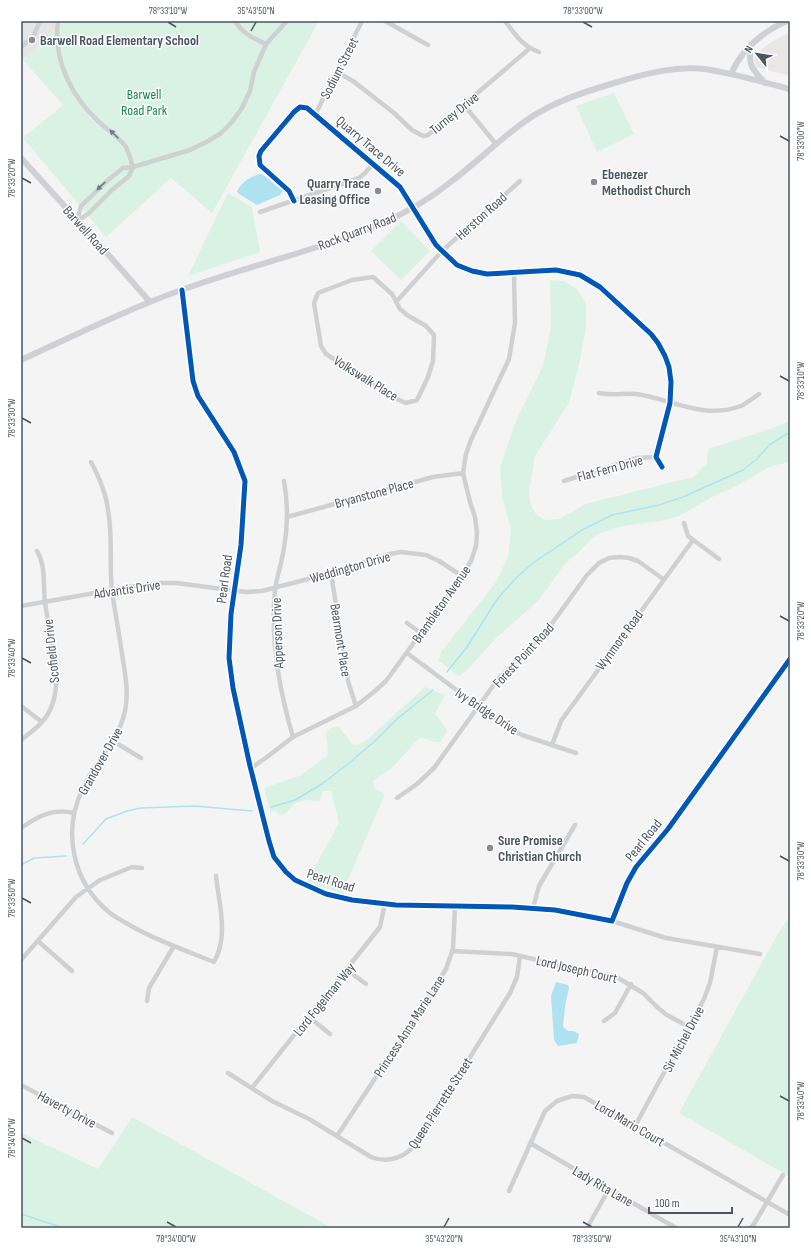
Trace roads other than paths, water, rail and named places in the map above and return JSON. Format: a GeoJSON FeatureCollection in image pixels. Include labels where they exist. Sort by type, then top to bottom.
{"type":"FeatureCollection","features":[{"type":"Feature","properties":{"kind":"main road"},"geometry":{"type":"LineString","coordinates":[[731,74],[740,57],[751,44],[769,30],[787,21]]}},
{"type":"Feature","properties":{"kind":"main road"},"geometry":{"type":"LineString","coordinates":[[751,44],[749,56],[750,64],[752,69],[765,83]]}},
{"type":"Feature","properties":{"kind":"main road","name":"Rock Quarry Road"},"geometry":{"type":"LineString","coordinates":[[21,360],[150,302],[232,273],[323,245],[379,224],[413,208],[453,181],[496,144],[540,111],[598,87],[644,74],[670,70],[703,69],[731,74],[790,89]]}},
{"type":"Feature","properties":{"kind":"main road","name":"Barwell Road"},"geometry":{"type":"LineString","coordinates":[[21,158],[150,302]]}},
{"type":"Feature","properties":{"kind":"street"},"geometry":{"type":"LineString","coordinates":[[21,47],[34,35],[40,21]]}},
{"type":"Feature","properties":{"kind":"street"},"geometry":{"type":"LineString","coordinates":[[58,21],[56,37],[58,54],[63,70],[74,93],[87,109],[114,134],[126,148],[133,167],[129,176],[112,190],[88,214],[77,220]]}},
{"type":"Feature","properties":{"kind":"street"},"geometry":{"type":"LineString","coordinates":[[235,21],[241,31],[266,44]]}},
{"type":"Feature","properties":{"kind":"street"},"geometry":{"type":"LineString","coordinates":[[77,220],[81,206],[91,195],[123,168],[133,167],[190,150],[221,133],[232,122],[242,108],[250,91],[254,72],[266,44],[287,21]]}},
{"type":"Feature","properties":{"kind":"street","name":"Sodium Street"},"geometry":{"type":"LineString","coordinates":[[315,114],[362,21]]}},
{"type":"Feature","properties":{"kind":"street"},"geometry":{"type":"LineString","coordinates":[[385,21],[428,45]]}},
{"type":"Feature","properties":{"kind":"street"},"geometry":{"type":"LineString","coordinates":[[506,21],[521,42],[529,48],[539,52]]}},
{"type":"Feature","properties":{"kind":"street","name":"Turney Drive"},"geometry":{"type":"LineString","coordinates":[[337,72],[353,81],[394,113],[412,130],[422,136],[428,135],[464,106],[529,48]]}},
{"type":"Feature","properties":{"kind":"street"},"geometry":{"type":"LineString","coordinates":[[464,106],[496,144]]}},
{"type":"Feature","properties":{"kind":"street","name":"Quarry Trace Drive"},"geometry":{"type":"LineString","coordinates":[[294,200],[289,191],[260,165],[259,156],[261,151],[294,112],[300,108],[307,108],[400,187],[436,245],[457,265],[472,271],[487,274],[556,270],[580,275],[600,287],[651,334],[658,343],[669,367],[671,382],[670,403],[656,457]]}},
{"type":"Feature","properties":{"kind":"street"},"geometry":{"type":"LineString","coordinates":[[260,212],[359,178],[366,173],[373,164]]}},
{"type":"Feature","properties":{"kind":"street","name":"Herston Road"},"geometry":{"type":"LineString","coordinates":[[396,302],[442,251],[520,182]]}},
{"type":"Feature","properties":{"kind":"street","name":"Brambleton Avenue"},"geometry":{"type":"LineString","coordinates":[[251,768],[293,737],[356,706],[386,681],[462,576],[471,561],[476,546],[477,533],[475,517],[463,474],[466,454],[471,440],[509,359],[515,323],[514,273]]}},
{"type":"Feature","properties":{"kind":"street","name":"Volkswalk Place"},"geometry":{"type":"LineString","coordinates":[[373,277],[392,294],[396,302],[400,309],[426,326],[434,335],[433,361],[428,377],[417,400],[406,403],[396,399],[326,354],[321,346],[314,303],[318,293],[352,280],[373,277]]}},
{"type":"Feature","properties":{"kind":"street","name":"Pearl Road"},"geometry":{"type":"LineString","coordinates":[[182,290],[193,381],[198,396],[234,452],[245,481],[241,545],[231,614],[230,658],[234,688],[251,768],[269,841],[274,857],[286,872],[295,880],[326,894],[352,900],[385,903],[555,910],[612,921],[666,938],[760,954]]}},
{"type":"Feature","properties":{"kind":"street"},"geometry":{"type":"LineString","coordinates":[[599,393],[610,395],[636,394],[702,411],[720,411],[742,406],[759,394]]}},
{"type":"Feature","properties":{"kind":"street"},"geometry":{"type":"LineString","coordinates":[[656,457],[662,467]]}},
{"type":"Feature","properties":{"kind":"street","name":"Flat Fern Drive"},"geometry":{"type":"LineString","coordinates":[[564,481],[637,458],[656,457]]}},
{"type":"Feature","properties":{"kind":"street","name":"Grandover Drive"},"geometry":{"type":"LineString","coordinates":[[91,462],[100,480],[109,512],[112,590],[126,679],[127,697],[121,726],[89,776],[77,801],[72,826],[72,843],[76,863],[88,888],[98,902],[111,914],[137,930],[214,962],[221,946],[222,932],[216,876]]}},
{"type":"Feature","properties":{"kind":"street","name":"Bryanstone Place"},"geometry":{"type":"LineString","coordinates":[[287,517],[433,477],[463,474]]}},
{"type":"Feature","properties":{"kind":"street","name":"Apperson Drive"},"geometry":{"type":"LineString","coordinates":[[284,481],[287,496],[287,517],[284,547],[276,588],[273,616],[275,657],[282,700],[293,737]]}},
{"type":"Feature","properties":{"kind":"street"},"geometry":{"type":"LineString","coordinates":[[684,523],[688,536],[719,559]]}},
{"type":"Feature","properties":{"kind":"street","name":"Wynmore Road"},"geometry":{"type":"LineString","coordinates":[[552,745],[559,725],[566,714],[692,540]]}},
{"type":"Feature","properties":{"kind":"street","name":"Scofield Drive"},"geometry":{"type":"LineString","coordinates":[[21,740],[42,722],[52,705],[57,684],[45,602],[43,564],[37,551]]}},
{"type":"Feature","properties":{"kind":"street","name":"Weddington Drive"},"geometry":{"type":"LineString","coordinates":[[234,590],[250,592],[276,588],[401,552],[426,555],[439,561],[462,576]]}},
{"type":"Feature","properties":{"kind":"street","name":"Forest Point Road"},"geometry":{"type":"LineString","coordinates":[[397,798],[417,784],[434,768],[498,679],[548,629],[587,575],[599,562],[609,558],[629,558],[638,561],[663,579]]}},
{"type":"Feature","properties":{"kind":"street","name":"Bearmont Place"},"geometry":{"type":"LineString","coordinates":[[331,573],[348,681],[356,706]]}},
{"type":"Feature","properties":{"kind":"street","name":"Advantis Drive"},"geometry":{"type":"LineString","coordinates":[[21,606],[161,583],[176,583],[234,590]]}},
{"type":"Feature","properties":{"kind":"street"},"geometry":{"type":"LineString","coordinates":[[406,623],[420,633]]}},
{"type":"Feature","properties":{"kind":"street","name":"Ivy Bridge Drive"},"geometry":{"type":"LineString","coordinates":[[407,653],[512,730],[522,735],[576,753]]}},
{"type":"Feature","properties":{"kind":"street","name":"Pearl Road"},"geometry":{"type":"LineString","coordinates":[[612,921],[627,882],[636,867],[668,829],[790,659]]}},
{"type":"Feature","properties":{"kind":"street"},"geometry":{"type":"LineString","coordinates":[[21,706],[42,722]]}},
{"type":"Feature","properties":{"kind":"street"},"geometry":{"type":"LineString","coordinates":[[113,740],[141,758]]}},
{"type":"Feature","properties":{"kind":"street"},"geometry":{"type":"LineString","coordinates":[[21,828],[38,818],[58,811],[74,813]]}},
{"type":"Feature","properties":{"kind":"street"},"geometry":{"type":"LineString","coordinates":[[533,908],[539,886],[575,825]]}},
{"type":"Feature","properties":{"kind":"street"},"geometry":{"type":"LineString","coordinates":[[21,960],[76,897],[100,880],[132,867],[142,868]]}},
{"type":"Feature","properties":{"kind":"street","name":"Lord Fogelman Way"},"geometry":{"type":"LineString","coordinates":[[252,1088],[380,927],[385,903]]}},
{"type":"Feature","properties":{"kind":"street","name":"Princess Anna Marie Lane"},"geometry":{"type":"LineString","coordinates":[[337,1136],[395,1051],[443,975],[449,963],[452,951],[455,906]]}},
{"type":"Feature","properties":{"kind":"street"},"geometry":{"type":"LineString","coordinates":[[38,941],[72,971]]}},
{"type":"Feature","properties":{"kind":"street"},"geometry":{"type":"LineString","coordinates":[[147,1001],[149,988],[174,946]]}},
{"type":"Feature","properties":{"kind":"street","name":"Sir Michel Drive"},"geometry":{"type":"LineString","coordinates":[[635,1126],[704,999],[710,983],[717,947]]}},
{"type":"Feature","properties":{"kind":"street","name":"Lord Joseph Court"},"geometry":{"type":"LineString","coordinates":[[452,951],[499,953],[520,956],[575,969],[615,976],[631,984],[667,1015],[689,1028]]}},
{"type":"Feature","properties":{"kind":"street","name":"Queen Pierrette Street"},"geometry":{"type":"LineString","coordinates":[[228,1073],[278,1104],[302,1115],[367,1155],[378,1159],[388,1160],[396,1158],[410,1150],[418,1141],[510,993],[517,977],[520,956]]}},
{"type":"Feature","properties":{"kind":"street"},"geometry":{"type":"LineString","coordinates":[[347,970],[366,984]]}},
{"type":"Feature","properties":{"kind":"street"},"geometry":{"type":"LineString","coordinates":[[604,1021],[615,1013],[631,984]]}},
{"type":"Feature","properties":{"kind":"street"},"geometry":{"type":"LineString","coordinates":[[309,1017],[330,1034]]}},
{"type":"Feature","properties":{"kind":"street","name":"Haverty Drive"},"geometry":{"type":"LineString","coordinates":[[21,1086],[112,1133]]}},
{"type":"Feature","properties":{"kind":"street","name":"Lord Mario Court"},"geometry":{"type":"LineString","coordinates":[[510,1191],[545,1111],[557,1101],[572,1096],[584,1097],[790,1215]]}},
{"type":"Feature","properties":{"kind":"street","name":"Lady Rita Lane"},"geometry":{"type":"LineString","coordinates":[[530,1143],[676,1228]]}},
{"type":"Feature","properties":{"kind":"street"},"geometry":{"type":"LineString","coordinates":[[750,1228],[754,1224],[783,1175]]}},
{"type":"Feature","properties":{"kind":"street"},"geometry":{"type":"LineString","coordinates":[[587,1228],[609,1189]]}},
{"type":"Feature","properties":{"kind":"water"},"geometry":{"type":"Polygon","coordinates":[[[260,174],[283,191],[280,195],[257,205],[237,192],[246,180],[260,174]]]}},
{"type":"Feature","properties":{"kind":"water"},"geometry":{"type":"Polygon","coordinates":[[[556,982],[568,985],[569,988],[565,1006],[563,1027],[568,1031],[573,1031],[579,1034],[577,1043],[558,1046],[554,1040],[551,996],[556,982]]]}},
{"type":"Feature","properties":{"kind":"waterway"},"geometry":{"type":"LineString","coordinates":[[447,672],[467,647],[498,598],[518,576],[533,563],[582,530],[612,515],[659,505],[683,497],[743,470],[757,459],[769,445],[790,432]]}},
{"type":"Feature","properties":{"kind":"waterway"},"geometry":{"type":"LineString","coordinates":[[271,807],[295,800],[322,784],[348,764],[376,740],[397,719],[433,690]]}},
{"type":"Feature","properties":{"kind":"waterway"},"geometry":{"type":"LineString","coordinates":[[83,844],[106,819],[127,811],[141,808],[195,806],[252,811]]}},
{"type":"Feature","properties":{"kind":"waterway"},"geometry":{"type":"LineString","coordinates":[[21,865],[34,858],[66,856]]}},
{"type":"Feature","properties":{"kind":"waterway"},"geometry":{"type":"LineString","coordinates":[[21,1214],[64,1228]]}},
{"type":"Feature","properties":{"kind":"place","name":"Barwell Road Elementary School"},"geometry":{"type":"Point","coordinates":[32,40]}},
{"type":"Feature","properties":{"kind":"place","name":"Ebenezer Methodist Church"},"geometry":{"type":"Point","coordinates":[594,182]}},
{"type":"Feature","properties":{"kind":"place","name":"Quarry Trace Leasing Office"},"geometry":{"type":"Point","coordinates":[378,191]}},
{"type":"Feature","properties":{"kind":"place","name":"Sure Promise Christian Church"},"geometry":{"type":"Point","coordinates":[490,848]}},
{"type":"Feature","properties":{"kind":"park label","name":"Barwell Road Park"},"geometry":{"type":"Point","coordinates":[144,102]}}]}
